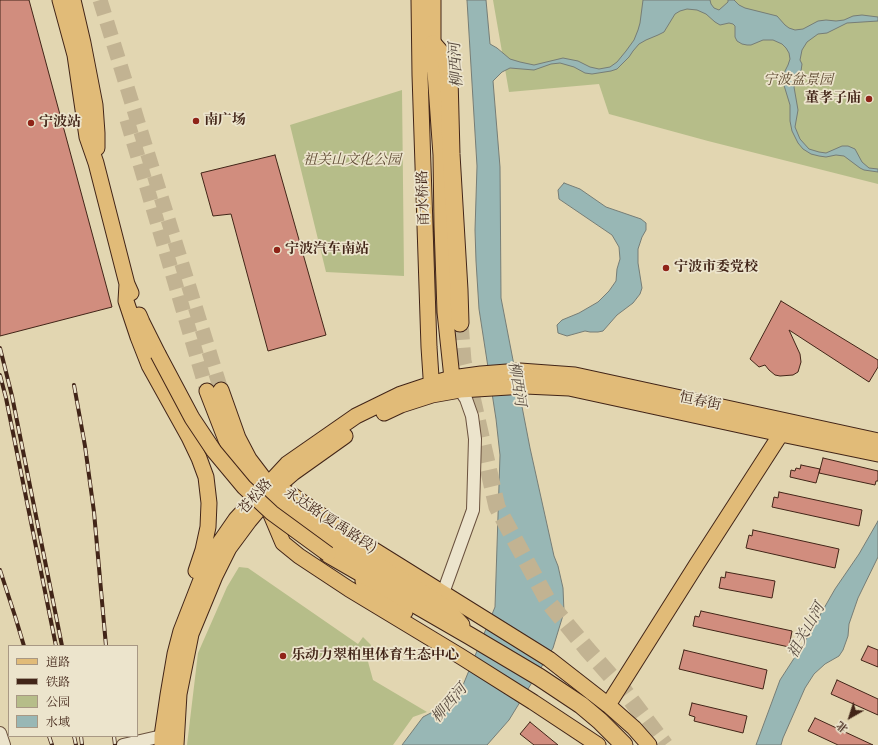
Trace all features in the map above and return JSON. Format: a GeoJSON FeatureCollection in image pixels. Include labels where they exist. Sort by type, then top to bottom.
{"type":"FeatureCollection","features":[{"type":"Feature","properties":{"kind":"highway"},"geometry":{"type":"LineString","coordinates":[[433,44],[446,59],[448,77],[460,323]]}},
{"type":"Feature","properties":{"kind":"highway"},"geometry":{"type":"LineString","coordinates":[[269,490],[336,540],[444,606],[464,646]]}},
{"type":"Feature","properties":{"kind":"highway"},"geometry":{"type":"LineString","coordinates":[[328,554],[464,646],[539,677],[581,705],[600,721],[624,745]]}},
{"type":"Feature","properties":{"kind":"main road"},"geometry":{"type":"LineString","coordinates":[[60,0],[75,55],[88,137],[127,284],[145,329],[192,418],[214,451],[256,499],[272,513],[328,554]]}},
{"type":"Feature","properties":{"kind":"main road"},"geometry":{"type":"LineString","coordinates":[[73,0],[95,105],[97,133],[96,163]]}},
{"type":"Feature","properties":{"kind":"main road","name":"甬水桥路"},"geometry":{"type":"LineString","coordinates":[[419,0],[420,75],[432,389]]}},
{"type":"Feature","properties":{"kind":"main road","name":"甬水桥路"},"geometry":{"type":"LineString","coordinates":[[433,0],[433,44],[441,155],[445,312],[456,384]]}},
{"type":"Feature","properties":{"kind":"main road"},"geometry":{"type":"LineString","coordinates":[[127,284],[126,301],[138,337],[149,365],[199,458],[206,477],[209,503],[208,527],[203,550],[184,602],[166,660],[159,696],[162,736]]}},
{"type":"Feature","properties":{"kind":"main road","name":"恒春街"},"geometry":{"type":"LineString","coordinates":[[482,381],[520,371],[575,375],[789,422],[876,447]]}},
{"type":"Feature","properties":{"kind":"main road","name":"苍松路"},"geometry":{"type":"LineString","coordinates":[[162,736],[174,661],[181,630],[204,572],[218,545],[236,519],[269,490],[360,424],[432,389],[482,381]]}},
{"type":"Feature","properties":{"kind":"main road","name":"恒春街"},"geometry":{"type":"LineString","coordinates":[[482,381],[525,386],[569,388],[781,434],[876,447]]}},
{"type":"Feature","properties":{"kind":"main road"},"geometry":{"type":"LineString","coordinates":[[214,390],[226,440],[240,468],[269,490]]}},
{"type":"Feature","properties":{"kind":"main road"},"geometry":{"type":"LineString","coordinates":[[649,745],[634,728],[608,705],[789,422]]}},
{"type":"Feature","properties":{"kind":"main road","name":"苍松路"},"geometry":{"type":"LineString","coordinates":[[176,745],[179,694],[191,634],[215,576],[229,548],[269,490]]}},
{"type":"Feature","properties":{"kind":"main road","name":"永达路(夏禹路段)"},"geometry":{"type":"LineString","coordinates":[[534,698],[464,646],[349,589],[299,556],[283,543],[269,490],[292,495],[342,530],[549,659],[608,705]]}},
{"type":"Feature","properties":{"kind":"main road"},"geometry":{"type":"LineString","coordinates":[[534,698],[598,745]]}},
{"type":"Feature","properties":{"kind":"main road"},"geometry":{"type":"LineString","coordinates":[[534,698],[587,730],[603,745]]}},
{"type":"Feature","properties":{"kind":"street"},"geometry":{"type":"LineString","coordinates":[[443,593],[473,510],[475,439],[472,416],[466,399],[456,384]]}},
{"type":"Feature","properties":{"kind":"street"},"geometry":{"type":"LineString","coordinates":[[0,733],[4,745]]}},
{"type":"Feature","properties":{"kind":"street"},"geometry":{"type":"LineString","coordinates":[[123,745],[162,736]]}},
{"type":"Feature","properties":{"kind":"green space","name":"宁波盆景园"},"geometry":{"type":"Polygon","coordinates":[[[493,0],[878,0],[878,184],[609,114],[599,84],[509,92],[493,0]]]}},
{"type":"Feature","properties":{"kind":"green space","name":"祖关山文化公园"},"geometry":{"type":"Polygon","coordinates":[[[402,90],[404,276],[326,272],[290,125],[402,90]]]}},
{"type":"Feature","properties":{"kind":"green space","name":"乐动力翠柏里体育生态中心"},"geometry":{"type":"Polygon","coordinates":[[[239,567],[248,568],[358,644],[363,637],[371,645],[367,658],[373,680],[427,712],[413,717],[393,745],[187,745],[198,653],[227,587],[239,567]]]}},
{"type":"Feature","properties":{"kind":"water","name":"柳西河"},"geometry":{"type":"Polygon","coordinates":[[[467,0],[486,0],[490,44],[510,59],[534,65],[563,58],[578,61],[590,67],[599,69],[610,67],[617,62],[634,40],[640,23],[643,0],[710,0],[714,8],[719,10],[728,2],[728,0],[734,0],[745,8],[777,16],[785,25],[795,30],[803,29],[818,21],[844,20],[853,16],[862,15],[878,17],[878,21],[847,23],[827,33],[818,34],[807,42],[802,50],[800,60],[802,64],[801,71],[794,87],[798,110],[795,127],[800,139],[809,149],[826,153],[842,146],[848,146],[855,149],[862,162],[869,168],[878,169],[878,172],[864,170],[844,156],[819,156],[811,154],[803,149],[792,131],[790,121],[790,105],[783,82],[785,71],[790,59],[786,48],[782,44],[773,40],[763,40],[751,45],[742,44],[737,41],[735,37],[735,26],[733,24],[729,23],[720,25],[706,14],[697,10],[687,9],[675,14],[664,32],[639,44],[617,69],[592,74],[585,73],[574,67],[560,63],[551,64],[534,70],[510,68],[502,72],[493,81],[500,167],[501,298],[530,448],[554,556],[563,588],[564,612],[553,648],[509,720],[487,745],[402,745],[423,717],[450,703],[456,698],[461,690],[495,607],[500,455],[479,309],[475,230],[477,166],[467,0]]]}},
{"type":"Feature","properties":{"kind":"water"},"geometry":{"type":"Polygon","coordinates":[[[564,183],[580,189],[606,207],[641,219],[646,223],[646,230],[638,249],[638,263],[642,288],[640,294],[633,303],[617,315],[603,331],[585,331],[567,336],[558,333],[557,325],[562,320],[579,313],[598,302],[609,291],[616,281],[620,259],[619,247],[612,235],[559,199],[558,190],[564,183]]]}},
{"type":"Feature","properties":{"kind":"water"},"geometry":{"type":"Polygon","coordinates":[[[878,521],[878,557],[858,598],[849,624],[848,636],[843,650],[839,656],[825,664],[814,674],[805,688],[781,745],[756,745],[780,680],[878,521]]]}},
{"type":"Feature","properties":{"kind":"building","name":"宁波站"},"geometry":{"type":"Polygon","coordinates":[[[0,0],[29,0],[112,307],[0,336],[0,0]]]}},
{"type":"Feature","properties":{"kind":"building"},"geometry":{"type":"Polygon","coordinates":[[[275,155],[326,335],[268,351],[231,214],[213,216],[201,173],[275,155]]]}},
{"type":"Feature","properties":{"kind":"building"},"geometry":{"type":"Polygon","coordinates":[[[781,301],[878,360],[878,367],[869,382],[789,330],[800,354],[801,362],[798,372],[793,375],[775,375],[765,365],[759,367],[750,359],[781,301]]]}},
{"type":"Feature","properties":{"kind":"building"},"geometry":{"type":"Polygon","coordinates":[[[823,458],[878,471],[878,481],[876,481],[875,485],[819,473],[823,458]]]}},
{"type":"Feature","properties":{"kind":"building"},"geometry":{"type":"Polygon","coordinates":[[[801,465],[820,469],[816,483],[790,477],[791,470],[795,471],[796,468],[800,469],[801,465]]]}},
{"type":"Feature","properties":{"kind":"building"},"geometry":{"type":"Polygon","coordinates":[[[779,492],[862,510],[859,526],[772,507],[774,497],[778,498],[779,492]]]}},
{"type":"Feature","properties":{"kind":"building"},"geometry":{"type":"Polygon","coordinates":[[[753,530],[839,549],[835,568],[746,548],[749,535],[752,536],[753,530]]]}},
{"type":"Feature","properties":{"kind":"building"},"geometry":{"type":"Polygon","coordinates":[[[726,572],[775,581],[772,598],[719,588],[721,577],[725,578],[726,572]]]}},
{"type":"Feature","properties":{"kind":"building"},"geometry":{"type":"Polygon","coordinates":[[[701,611],[792,631],[789,647],[693,626],[695,616],[699,617],[701,611]]]}},
{"type":"Feature","properties":{"kind":"building"},"geometry":{"type":"Polygon","coordinates":[[[868,646],[878,650],[878,667],[861,660],[868,646]]]}},
{"type":"Feature","properties":{"kind":"building"},"geometry":{"type":"Polygon","coordinates":[[[684,650],[767,670],[763,689],[679,669],[684,650]]]}},
{"type":"Feature","properties":{"kind":"building"},"geometry":{"type":"Polygon","coordinates":[[[837,680],[878,699],[878,715],[831,694],[837,680]]]}},
{"type":"Feature","properties":{"kind":"building"},"geometry":{"type":"Polygon","coordinates":[[[692,703],[747,716],[743,733],[694,721],[695,717],[689,715],[692,703]]]}},
{"type":"Feature","properties":{"kind":"building"},"geometry":{"type":"Polygon","coordinates":[[[815,718],[873,745],[838,745],[808,731],[815,718]]]}},
{"type":"Feature","properties":{"kind":"building"},"geometry":{"type":"Polygon","coordinates":[[[530,722],[558,745],[534,745],[520,734],[530,722]]]}},
{"type":"Feature","properties":{"kind":"tunnel"},"geometry":{"type":"LineString","coordinates":[[100,0],[221,390]]}},
{"type":"Feature","properties":{"kind":"tunnel"},"geometry":{"type":"LineString","coordinates":[[127,120],[207,391]]}},
{"type":"Feature","properties":{"kind":"tunnel"},"geometry":{"type":"LineString","coordinates":[[460,323],[463,361],[497,507],[549,603],[625,692],[665,745]]}},
{"type":"Feature","properties":{"kind":"railway"},"geometry":{"type":"LineString","coordinates":[[0,348],[12,396],[62,645]]}},
{"type":"Feature","properties":{"kind":"railway"},"geometry":{"type":"LineString","coordinates":[[0,375],[6,398],[56,645]]}},
{"type":"Feature","properties":{"kind":"railway"},"geometry":{"type":"LineString","coordinates":[[74,385],[85,446],[94,512],[106,645]]}},
{"type":"Feature","properties":{"kind":"railway"},"geometry":{"type":"LineString","coordinates":[[0,570],[24,645]]}},
{"type":"Feature","properties":{"kind":"railway"},"geometry":{"type":"LineString","coordinates":[[49,737],[52,745]]}},
{"type":"Feature","properties":{"kind":"railway"},"geometry":{"type":"LineString","coordinates":[[74,737],[76,745]]}},
{"type":"Feature","properties":{"kind":"railway"},"geometry":{"type":"LineString","coordinates":[[81,737],[82,745]]}},
{"type":"Feature","properties":{"kind":"railway"},"geometry":{"type":"LineString","coordinates":[[114,737],[115,745]]}},
{"type":"Feature","properties":{"kind":"place","name":"董孝子庙"},"geometry":{"type":"Point","coordinates":[869,99]}},
{"type":"Feature","properties":{"kind":"place","name":"南广场"},"geometry":{"type":"Point","coordinates":[196,121]}},
{"type":"Feature","properties":{"kind":"place","name":"宁波站"},"geometry":{"type":"Point","coordinates":[31,123]}},
{"type":"Feature","properties":{"kind":"place","name":"宁波汽车南站"},"geometry":{"type":"Point","coordinates":[277,250]}},
{"type":"Feature","properties":{"kind":"place","name":"宁波市委党校"},"geometry":{"type":"Point","coordinates":[666,268]}},
{"type":"Feature","properties":{"kind":"place","name":"乐动力翠柏里体育生态中心"},"geometry":{"type":"Point","coordinates":[283,656]}},
{"type":"Feature","properties":{"kind":"water label","name":"祖关山河"},"geometry":{"type":"Point","coordinates":[807,631]}}]}
